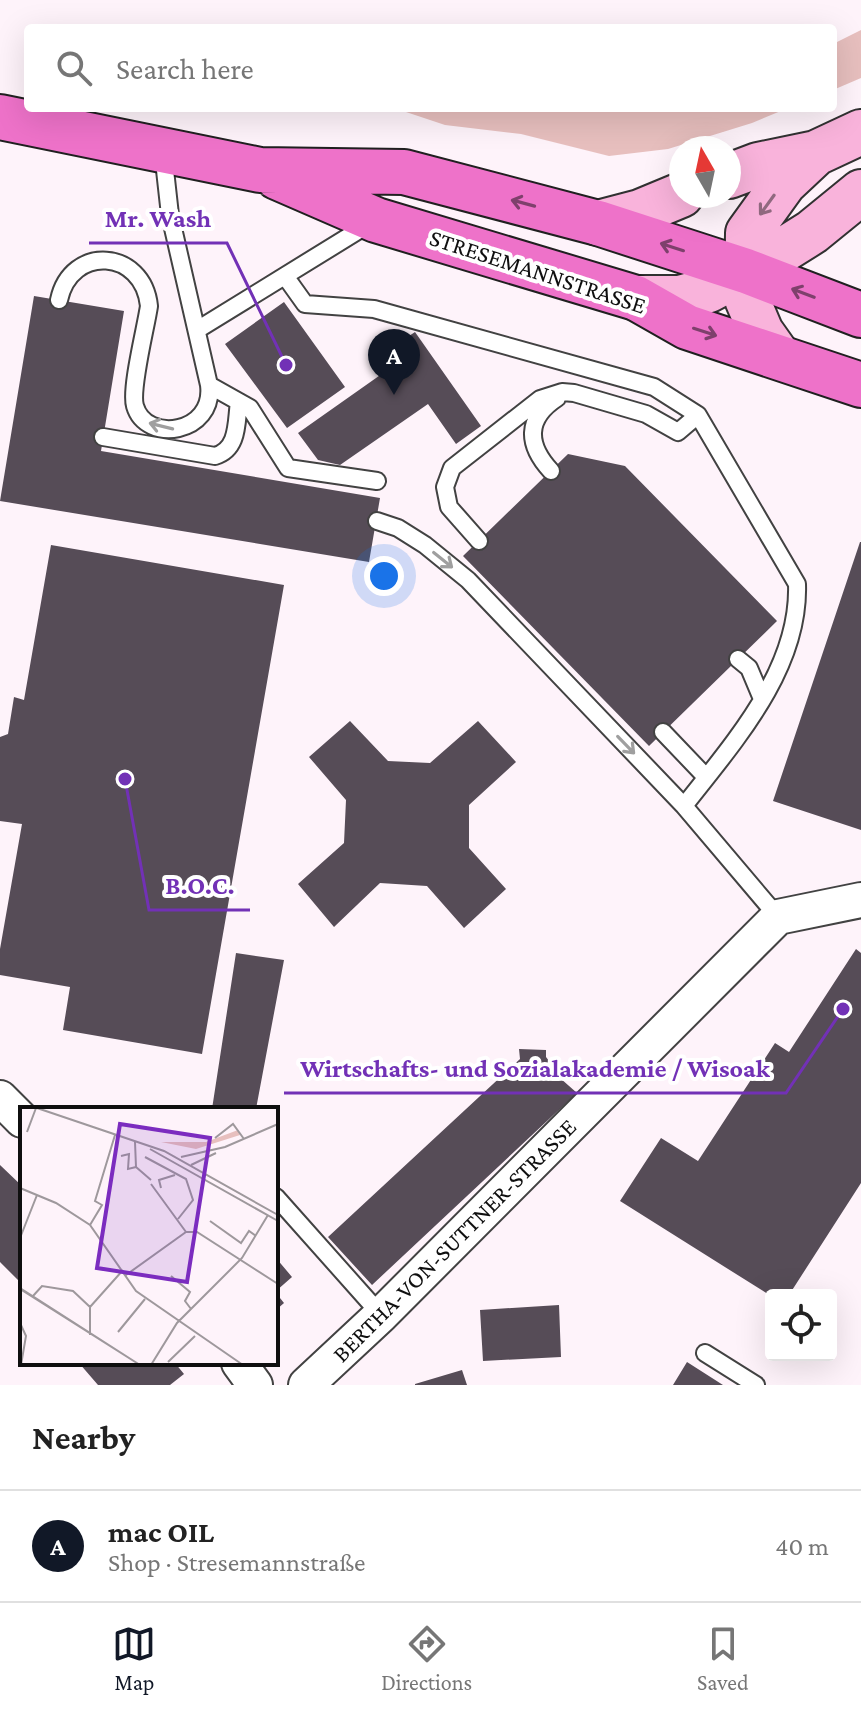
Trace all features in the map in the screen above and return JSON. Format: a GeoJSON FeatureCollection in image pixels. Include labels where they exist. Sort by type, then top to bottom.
{"type":"FeatureCollection","features":[{"type":"Feature","properties":{"kind":"main road","name":"STRESEMANNSTRASSE"},"geometry":{"type":"LineString","coordinates":[[0,117],[260,170],[404,172],[598,223],[746,271],[861,315]]}},
{"type":"Feature","properties":{"kind":"main road"},"geometry":{"type":"LineString","coordinates":[[741,171],[816,153],[861,132]]}},
{"type":"Feature","properties":{"kind":"main road"},"geometry":{"type":"LineString","coordinates":[[778,356],[761,332],[747,299],[748,233],[784,183],[816,153]]}},
{"type":"Feature","properties":{"kind":"main road","name":"STRESEMANNSTRASSE"},"geometry":{"type":"LineString","coordinates":[[260,170],[376,220],[636,298],[687,327],[861,385]]}},
{"type":"Feature","properties":{"kind":"main road"},"geometry":{"type":"LineString","coordinates":[[636,298],[680,298],[709,290],[812,232],[861,192]]}},
{"type":"Feature","properties":{"kind":"main road"},"geometry":{"type":"LineString","coordinates":[[598,223],[640,212],[669,200]]}},
{"type":"Feature","properties":{"kind":"street"},"geometry":{"type":"LineString","coordinates":[[778,917],[861,900]]}},
{"type":"Feature","properties":{"kind":"street","name":"BERTHA-VON-SUTTNER-STRASSE"},"geometry":{"type":"LineString","coordinates":[[306,1385],[381,1315],[778,917]]}},
{"type":"Feature","properties":{"kind":"street"},"geometry":{"type":"LineString","coordinates":[[0,1098],[20,1118]]}},
{"type":"Feature","properties":{"kind":"lane"},"geometry":{"type":"LineString","coordinates":[[59,300],[66,282],[86,264],[112,261],[124,265],[143,282],[149,306],[133,396],[135,406],[146,422],[155,426],[175,429],[196,422],[208,405],[209,385],[170,215],[163,150]]}},
{"type":"Feature","properties":{"kind":"lane"},"geometry":{"type":"LineString","coordinates":[[197,330],[376,220]]}},
{"type":"Feature","properties":{"kind":"lane"},"geometry":{"type":"LineString","coordinates":[[285,276],[305,304],[374,309],[654,387],[698,415],[797,584],[798,610],[780,667],[762,699],[684,806]]}},
{"type":"Feature","properties":{"kind":"lane"},"geometry":{"type":"LineString","coordinates":[[209,385],[250,408],[288,468],[377,481]]}},
{"type":"Feature","properties":{"kind":"lane"},"geometry":{"type":"LineString","coordinates":[[479,541],[449,507],[445,487],[452,468],[540,399],[562,392],[586,396],[646,414],[678,432],[698,415]]}},
{"type":"Feature","properties":{"kind":"lane"},"geometry":{"type":"LineString","coordinates":[[551,471],[538,457],[533,443],[533,429],[538,416],[558,397],[572,394],[586,396]]}},
{"type":"Feature","properties":{"kind":"lane"},"geometry":{"type":"LineString","coordinates":[[103,437],[215,456],[223,453],[233,442],[239,402]]}},
{"type":"Feature","properties":{"kind":"lane"},"geometry":{"type":"LineString","coordinates":[[377,521],[398,528],[425,545],[468,580],[684,806],[778,917]]}},
{"type":"Feature","properties":{"kind":"lane"},"geometry":{"type":"LineString","coordinates":[[738,659],[749,668],[762,699]]}},
{"type":"Feature","properties":{"kind":"lane"},"geometry":{"type":"LineString","coordinates":[[663,732],[706,777]]}},
{"type":"Feature","properties":{"kind":"lane"},"geometry":{"type":"LineString","coordinates":[[278,1199],[381,1315]]}},
{"type":"Feature","properties":{"kind":"lane"},"geometry":{"type":"LineString","coordinates":[[705,1353],[756,1385]]}},
{"type":"Feature","properties":{"kind":"shaded area"},"geometry":{"type":"Polygon","coordinates":[[[861,30],[861,78],[837,88],[837,42],[861,30]]]}},
{"type":"Feature","properties":{"kind":"shaded area"},"geometry":{"type":"Polygon","coordinates":[[[406,112],[778,112],[710,136],[669,136],[668,149],[609,156],[521,134],[445,125],[406,112]]]}},
{"type":"Feature","properties":{"kind":"building"},"geometry":{"type":"Polygon","coordinates":[[[34,296],[124,311],[101,451],[380,498],[369,562],[0,501],[34,296]]]}},
{"type":"Feature","properties":{"kind":"building"},"geometry":{"type":"Polygon","coordinates":[[[284,302],[345,387],[287,428],[225,344],[284,302]]]}},
{"type":"Feature","properties":{"kind":"building"},"geometry":{"type":"Polygon","coordinates":[[[415,332],[481,426],[456,444],[428,404],[340,465],[318,460],[298,433],[403,359],[394,346],[415,332]]]}},
{"type":"Feature","properties":{"kind":"building"},"geometry":{"type":"Polygon","coordinates":[[[568,454],[625,466],[777,621],[649,746],[463,556],[568,454]]]}},
{"type":"Feature","properties":{"kind":"building"},"geometry":{"type":"Polygon","coordinates":[[[861,542],[861,830],[773,801],[861,542]]]}},
{"type":"Feature","properties":{"kind":"building"},"geometry":{"type":"Polygon","coordinates":[[[51,545],[284,585],[202,1054],[63,1030],[70,987],[0,975],[0,949],[22,824],[0,821],[0,737],[8,734],[14,697],[24,700],[51,545]]]}},
{"type":"Feature","properties":{"kind":"building"},"geometry":{"type":"Polygon","coordinates":[[[350,721],[388,761],[430,763],[478,721],[516,762],[469,805],[469,848],[506,889],[464,928],[427,886],[380,883],[334,927],[298,884],[344,843],[346,800],[309,757],[350,721]]]}},
{"type":"Feature","properties":{"kind":"building"},"geometry":{"type":"Polygon","coordinates":[[[856,949],[861,953],[861,1183],[793,1289],[765,1289],[765,1292],[620,1201],[661,1138],[698,1161],[775,1043],[789,1052],[856,949]]]}},
{"type":"Feature","properties":{"kind":"building"},"geometry":{"type":"Polygon","coordinates":[[[236,953],[284,960],[256,1107],[212,1107],[236,953]]]}},
{"type":"Feature","properties":{"kind":"building"},"geometry":{"type":"Polygon","coordinates":[[[519,1049],[546,1050],[546,1057],[552,1065],[561,1065],[560,1078],[577,1093],[372,1285],[328,1237],[520,1059],[519,1049]]]}},
{"type":"Feature","properties":{"kind":"building"},"geometry":{"type":"Polygon","coordinates":[[[0,1165],[20,1184],[20,1282],[0,1262],[0,1165]]]}},
{"type":"Feature","properties":{"kind":"building"},"geometry":{"type":"Polygon","coordinates":[[[278,1260],[292,1277],[278,1289],[278,1260]]]}},
{"type":"Feature","properties":{"kind":"building"},"geometry":{"type":"Polygon","coordinates":[[[559,1305],[561,1357],[483,1361],[480,1310],[559,1305]]]}},
{"type":"Feature","properties":{"kind":"building"},"geometry":{"type":"Polygon","coordinates":[[[687,1362],[723,1385],[673,1385],[687,1362]]]}},
{"type":"Feature","properties":{"kind":"building"},"geometry":{"type":"Polygon","coordinates":[[[81,1365],[177,1365],[184,1374],[170,1385],[98,1385],[81,1365]]]}},
{"type":"Feature","properties":{"kind":"building"},"geometry":{"type":"Polygon","coordinates":[[[462,1370],[467,1385],[415,1385],[415,1384],[462,1370]]]}},
{"type":"Feature","properties":{"kind":"place","name":"Mr. Wash"},"geometry":{"type":"Point","coordinates":[286,365]}},
{"type":"Feature","properties":{"kind":"place","name":"mac OIL"},"geometry":{"type":"Point","coordinates":[394,395]}},
{"type":"Feature","properties":{"kind":"place","name":"B.O.C."},"geometry":{"type":"Point","coordinates":[125,779]}},
{"type":"Feature","properties":{"kind":"place","name":"Wirtschafts- und Sozialakademie / Wisoak"},"geometry":{"type":"Point","coordinates":[843,1009]}}]}
